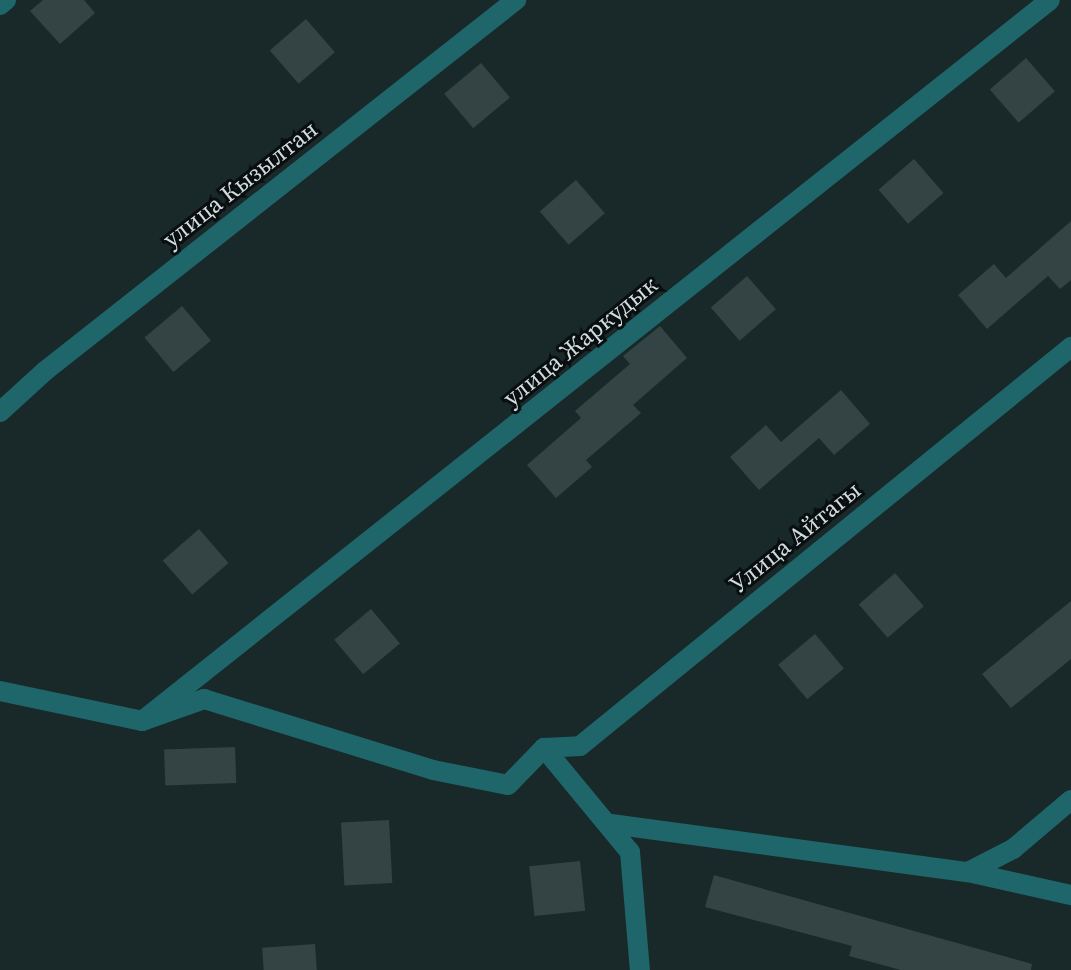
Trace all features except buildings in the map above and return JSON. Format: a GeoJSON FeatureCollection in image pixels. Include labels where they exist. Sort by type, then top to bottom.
{"type":"FeatureCollection","features":[{"type":"Feature","properties":{"kind":"street"},"geometry":{"type":"LineString","coordinates":[[0,5],[6,0]]}},
{"type":"Feature","properties":{"kind":"street","name":"улица Кызылтан"},"geometry":{"type":"LineString","coordinates":[[0,412],[45,371],[516,0]]}},
{"type":"Feature","properties":{"kind":"street","name":"улица Жаркудык"},"geometry":{"type":"LineString","coordinates":[[142,721],[1050,0]]}},
{"type":"Feature","properties":{"kind":"street","name":"Улица Айтагы"},"geometry":{"type":"LineString","coordinates":[[544,748],[580,746],[1071,347]]}},
{"type":"Feature","properties":{"kind":"street"},"geometry":{"type":"LineString","coordinates":[[0,691],[142,721],[204,699],[433,770],[508,785],[544,748],[611,824],[630,852],[640,970]]}},
{"type":"Feature","properties":{"kind":"street"},"geometry":{"type":"LineString","coordinates":[[968,872],[1013,849],[1071,800]]}},
{"type":"Feature","properties":{"kind":"street"},"geometry":{"type":"LineString","coordinates":[[611,824],[968,872],[1071,895]]}}]}
